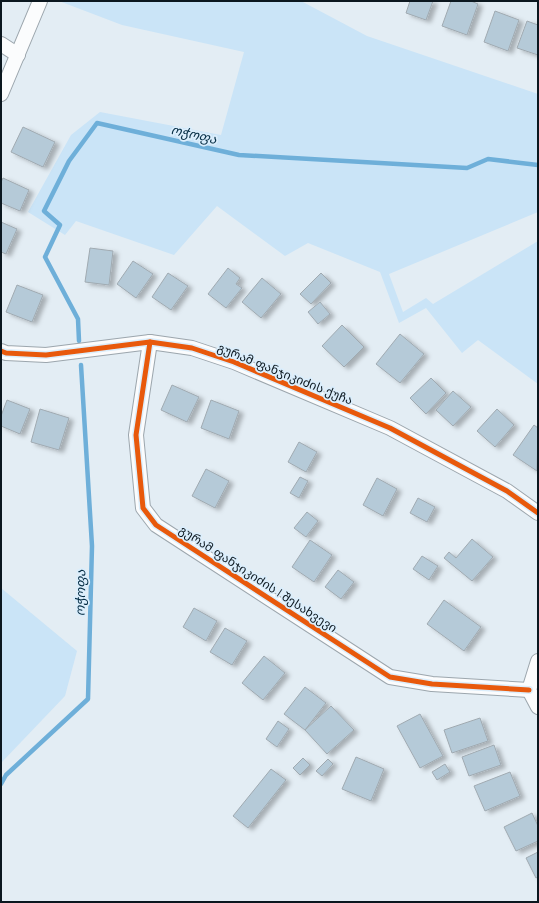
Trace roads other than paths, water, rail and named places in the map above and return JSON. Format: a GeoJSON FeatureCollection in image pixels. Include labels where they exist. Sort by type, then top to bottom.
{"type":"FeatureCollection","features":[{"type":"Feature","properties":{"kind":"street"},"geometry":{"type":"LineString","coordinates":[[1,94],[40,1]]}},
{"type":"Feature","properties":{"kind":"street"},"geometry":{"type":"LineString","coordinates":[[1,44],[18,55]]}},
{"type":"Feature","properties":{"kind":"street","name":"გურამ ფანჯიკიძის ქუჩა"},"geometry":{"type":"LineString","coordinates":[[1,350],[6,353],[46,356],[150,342],[192,348],[234,362],[390,428],[507,491],[538,513]]}},
{"type":"Feature","properties":{"kind":"street","name":"გურამ ფანჯიკიძის I შესახვევი"},"geometry":{"type":"LineString","coordinates":[[150,342],[136,436],[143,508],[156,525],[390,677],[432,684],[529,690]]}},
{"type":"Feature","properties":{"kind":"street"},"geometry":{"type":"LineString","coordinates":[[538,661],[529,690],[538,707]]}},
{"type":"Feature","properties":{"kind":"waterway","name":"ოჭოფა"},"geometry":{"type":"LineString","coordinates":[[79,341],[78,319],[45,257],[60,225],[44,211],[69,161],[97,123],[239,155],[467,168],[488,159],[538,165]]}},
{"type":"Feature","properties":{"kind":"waterway","name":"ოჭოფა"},"geometry":{"type":"LineString","coordinates":[[1,784],[6,775],[88,699],[92,546],[81,365]]}}]}
